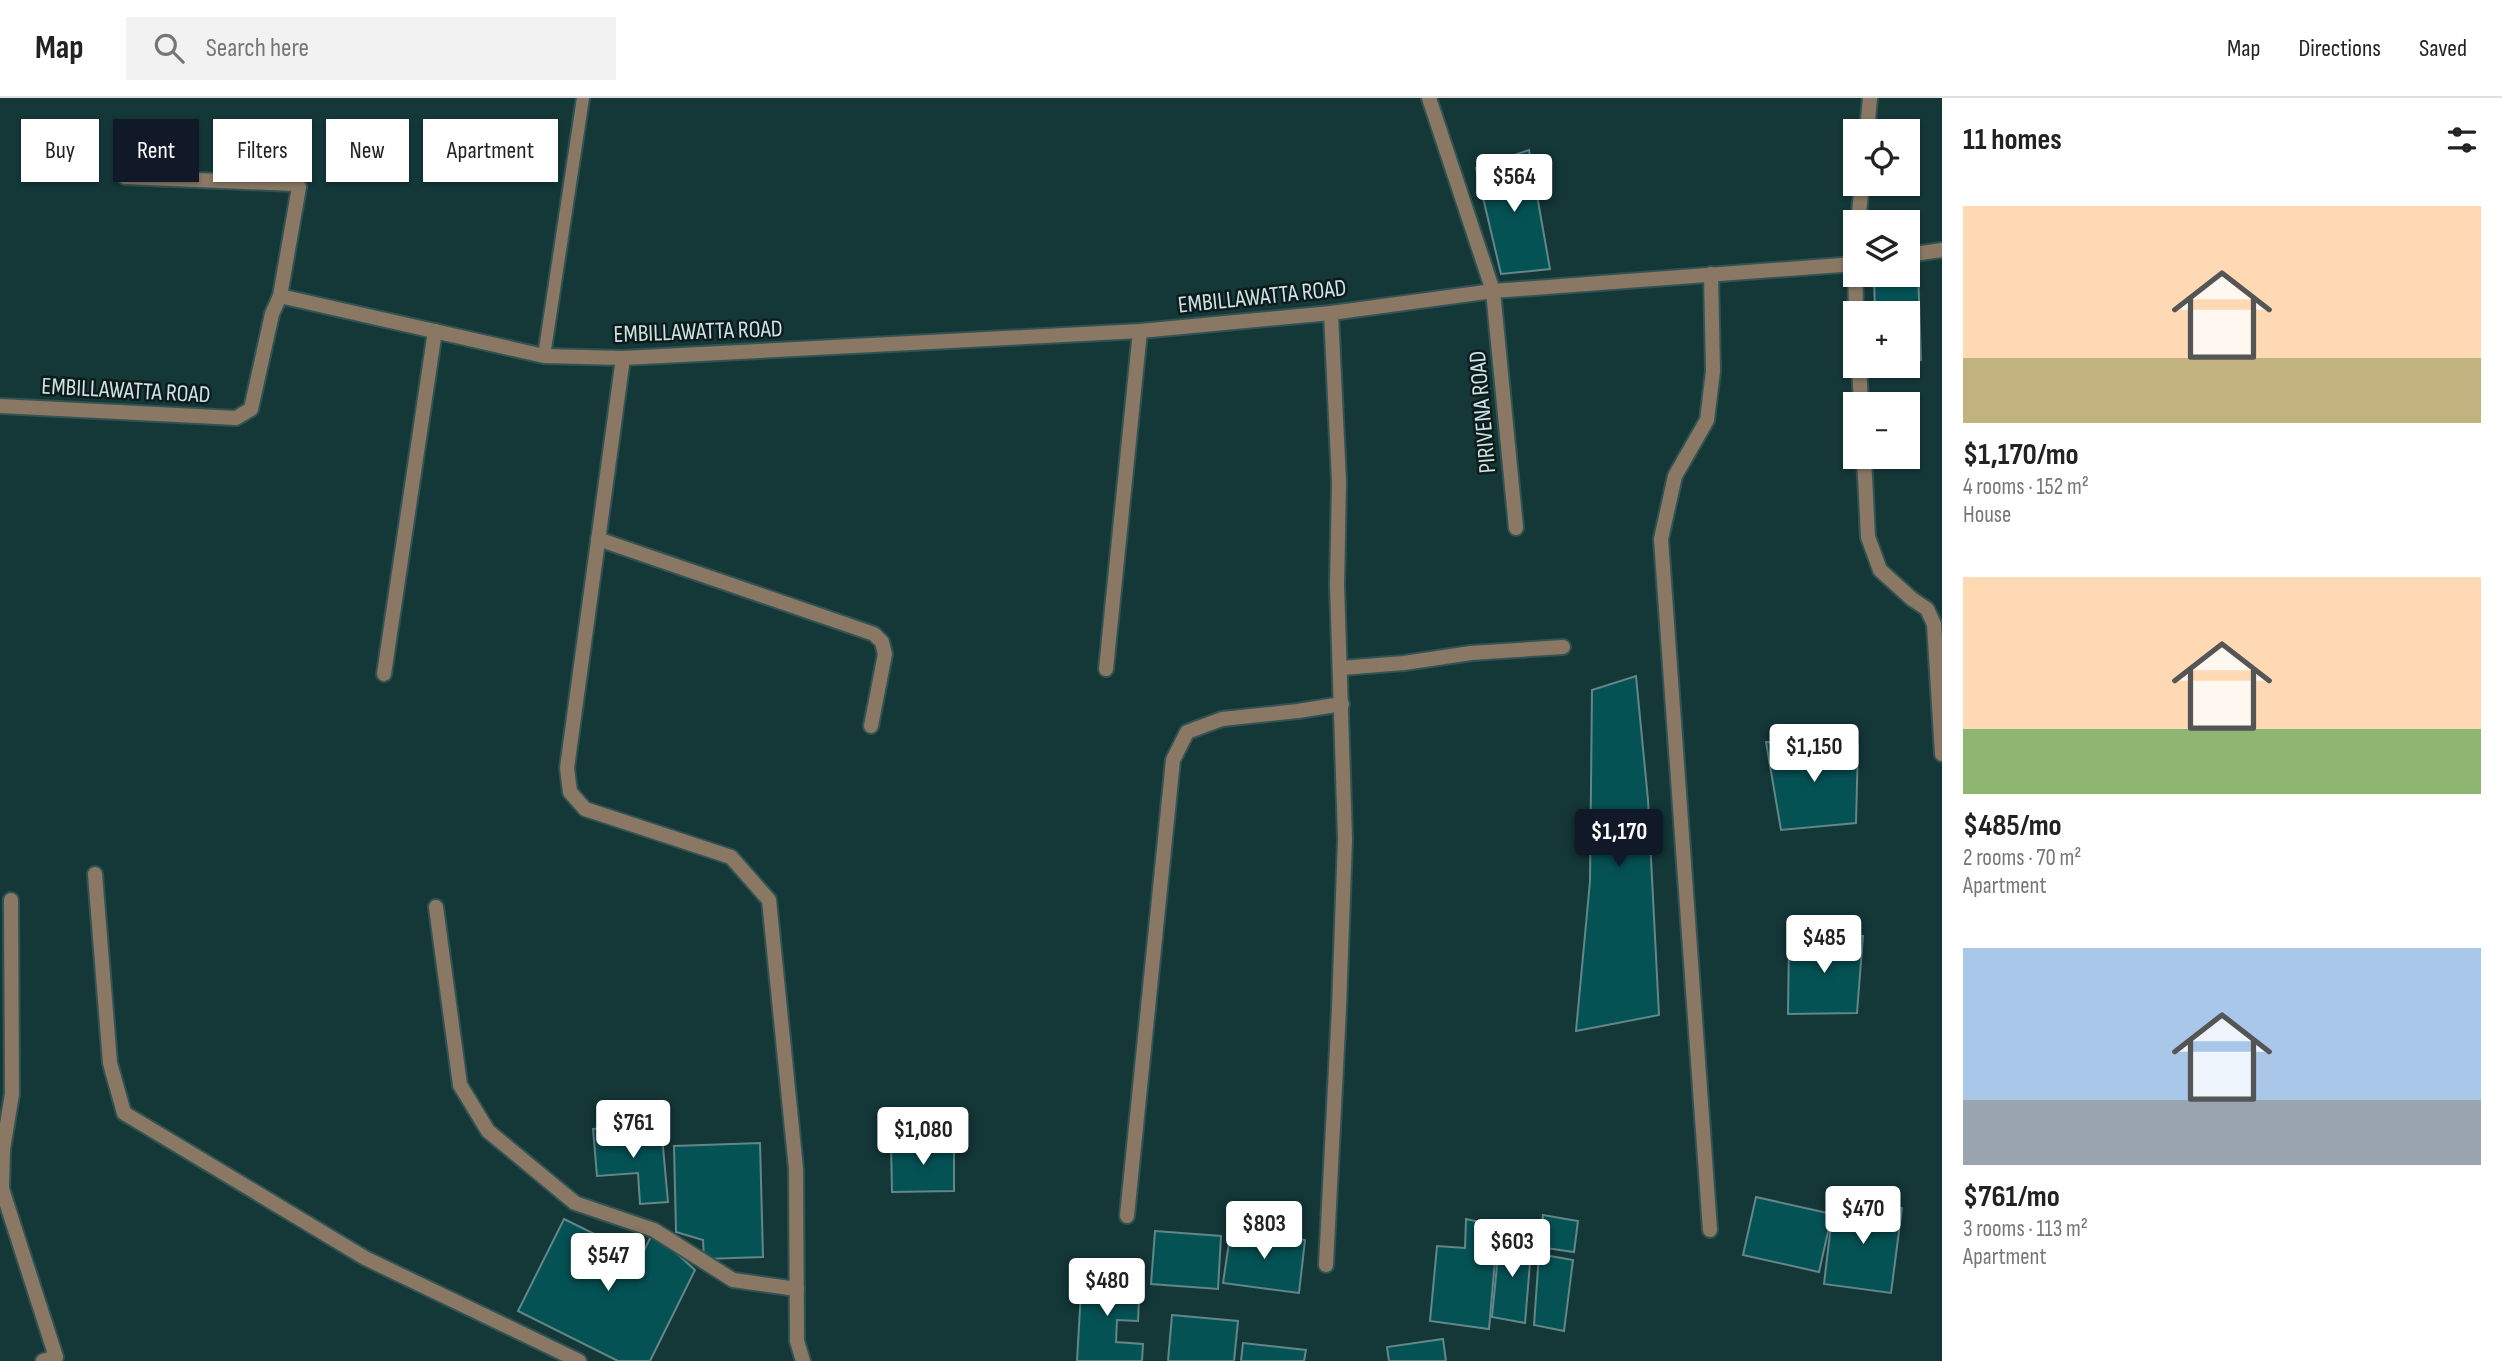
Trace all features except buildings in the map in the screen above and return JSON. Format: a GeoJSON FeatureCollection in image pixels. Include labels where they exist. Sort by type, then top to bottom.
{"type":"FeatureCollection","features":[{"type":"Feature","properties":{"kind":"street"},"geometry":{"type":"LineString","coordinates":[[1429,98],[1493,291]]}},
{"type":"Feature","properties":{"kind":"street"},"geometry":{"type":"LineString","coordinates":[[1868,119],[1870,98]]}},
{"type":"Feature","properties":{"kind":"street"},"geometry":{"type":"LineString","coordinates":[[199,180],[295,184],[299,187],[280,296]]}},
{"type":"Feature","properties":{"kind":"street"},"geometry":{"type":"LineString","coordinates":[[1920,254],[1942,250]]}},
{"type":"Feature","properties":{"kind":"street","name":"EMBILLAWATTA ROAD"},"geometry":{"type":"LineString","coordinates":[[0,406],[236,418],[251,409],[272,314],[280,296],[544,356],[623,358],[1140,331],[1331,313],[1493,291],[1843,261]]}},
{"type":"Feature","properties":{"kind":"street"},"geometry":{"type":"LineString","coordinates":[[1710,1230],[1661,539],[1675,476],[1707,420],[1713,372],[1711,274]]}},
{"type":"Feature","properties":{"kind":"street","name":"PIRIVENA ROAD"},"geometry":{"type":"LineString","coordinates":[[1493,291],[1516,528]]}},
{"type":"Feature","properties":{"kind":"street"},"geometry":{"type":"LineString","coordinates":[[1326,1265],[1346,839],[1337,585],[1339,482],[1331,313]]}},
{"type":"Feature","properties":{"kind":"street"},"geometry":{"type":"LineString","coordinates":[[384,674],[435,331]]}},
{"type":"Feature","properties":{"kind":"street"},"geometry":{"type":"LineString","coordinates":[[1106,668],[1140,331]]}},
{"type":"Feature","properties":{"kind":"street"},"geometry":{"type":"LineString","coordinates":[[623,358],[567,768],[570,792],[585,809],[731,857],[769,900],[796,1169],[797,1341],[803,1361]]}},
{"type":"Feature","properties":{"kind":"street"},"geometry":{"type":"LineString","coordinates":[[1865,469],[1868,537],[1880,570],[1927,609],[1934,624],[1942,754]]}},
{"type":"Feature","properties":{"kind":"street"},"geometry":{"type":"LineString","coordinates":[[598,539],[874,634],[882,642],[885,654],[871,726]]}},
{"type":"Feature","properties":{"kind":"street"},"geometry":{"type":"LineString","coordinates":[[1341,668],[1404,663],[1471,653],[1563,646]]}},
{"type":"Feature","properties":{"kind":"street"},"geometry":{"type":"LineString","coordinates":[[1127,1216],[1173,760],[1187,732],[1222,719],[1342,704]]}},
{"type":"Feature","properties":{"kind":"street"},"geometry":{"type":"LineString","coordinates":[[95,874],[110,1063],[124,1113],[365,1258],[579,1361]]}},
{"type":"Feature","properties":{"kind":"street"},"geometry":{"type":"LineString","coordinates":[[10,900],[12,1094],[3,1149],[2,1189],[56,1357],[43,1361]]}},
{"type":"Feature","properties":{"kind":"street"},"geometry":{"type":"LineString","coordinates":[[436,907],[460,1085],[488,1131],[575,1203],[654,1230],[733,1280],[797,1289]]}},
{"type":"Feature","properties":{"kind":"lane"},"geometry":{"type":"LineString","coordinates":[[544,356],[583,98]]}}]}
